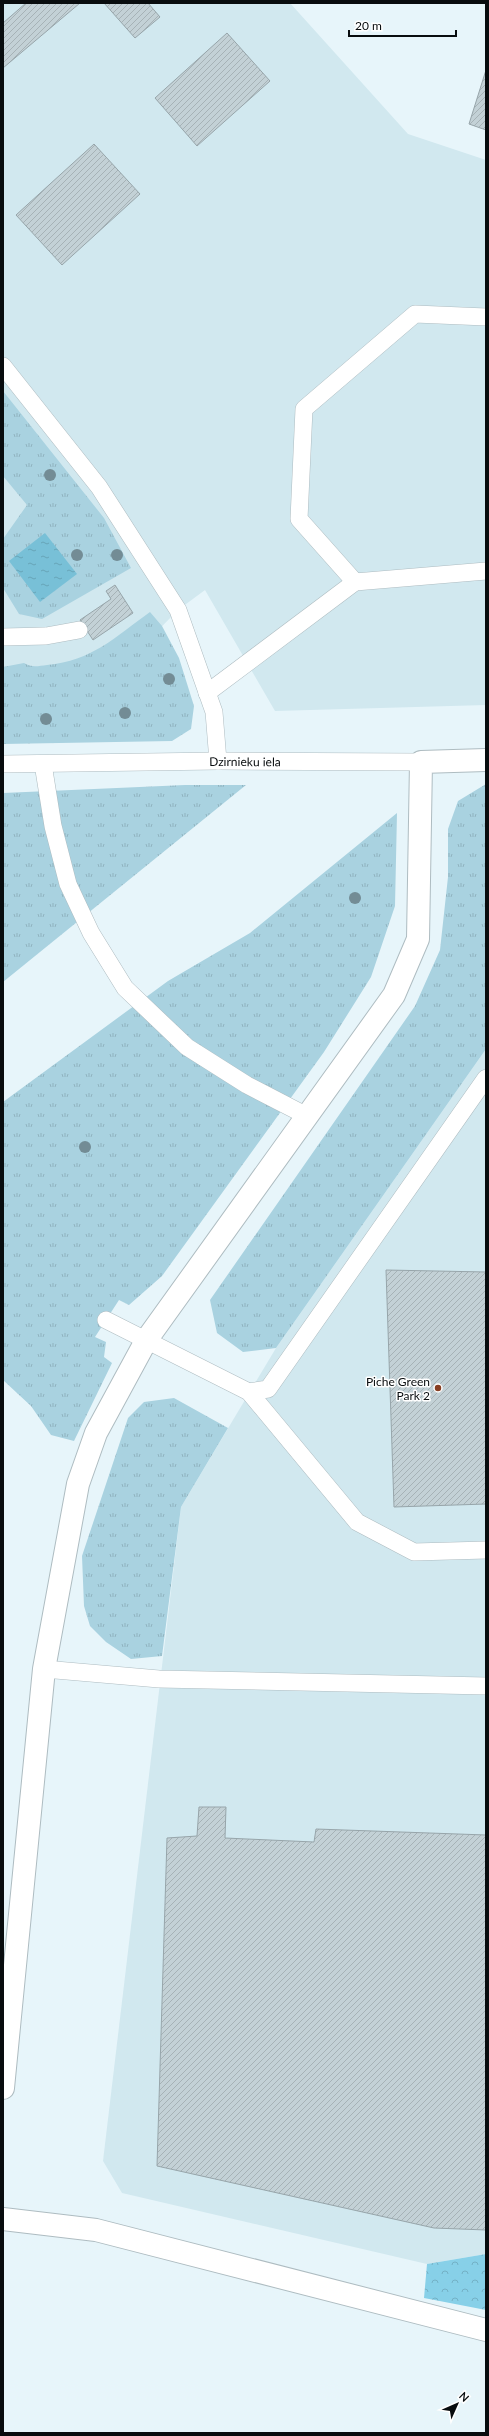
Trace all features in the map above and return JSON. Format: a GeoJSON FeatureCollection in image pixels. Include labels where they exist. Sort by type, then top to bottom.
{"type":"FeatureCollection","features":[{"type":"Feature","properties":{"kind":"street","name":"Dzirnieku iela"},"geometry":{"type":"LineString","coordinates":[[421,762],[486,760]]}},
{"type":"Feature","properties":{"kind":"street"},"geometry":{"type":"LineString","coordinates":[[3,2088],[44,1669],[78,1484],[96,1433],[147,1339],[394,995],[418,939],[421,762]]}},
{"type":"Feature","properties":{"kind":"street"},"geometry":{"type":"LineString","coordinates":[[3,2219],[96,2230],[486,2330]]}},
{"type":"Feature","properties":{"kind":"lane"},"geometry":{"type":"LineString","coordinates":[[355,582],[299,518],[304,409],[415,314],[486,317]]}},
{"type":"Feature","properties":{"kind":"lane"},"geometry":{"type":"LineString","coordinates":[[3,366],[99,486],[174,604],[214,712],[218,761]]}},
{"type":"Feature","properties":{"kind":"lane"},"geometry":{"type":"LineString","coordinates":[[207,693],[355,582],[486,571]]}},
{"type":"Feature","properties":{"kind":"lane"},"geometry":{"type":"LineString","coordinates":[[3,637],[46,636],[79,630]]}},
{"type":"Feature","properties":{"kind":"lane","name":"Dzirnieku iela"},"geometry":{"type":"LineString","coordinates":[[3,764],[218,761],[421,762]]}},
{"type":"Feature","properties":{"kind":"lane"},"geometry":{"type":"LineString","coordinates":[[43,764],[53,826],[68,884],[91,933],[125,988],[188,1046],[247,1085],[307,1116]]}},
{"type":"Feature","properties":{"kind":"lane"},"geometry":{"type":"LineString","coordinates":[[249,1392],[268,1389],[486,1078]]}},
{"type":"Feature","properties":{"kind":"lane"},"geometry":{"type":"LineString","coordinates":[[106,1320],[147,1339],[249,1392],[357,1522],[414,1552],[486,1550]]}},
{"type":"Feature","properties":{"kind":"lane"},"geometry":{"type":"LineString","coordinates":[[44,1669],[159,1679],[486,1686]]}},
{"type":"Feature","properties":{"kind":"shaded area"},"geometry":{"type":"Polygon","coordinates":[[[3,3],[290,3],[408,134],[486,160],[486,705],[275,711],[205,590],[178,610],[113,676],[3,699],[3,3]]]}},
{"type":"Feature","properties":{"kind":"shaded area"},"geometry":{"type":"Polygon","coordinates":[[[486,1049],[486,2254],[427,2264],[122,2193],[103,2161],[181,1507],[276,1348],[486,1049]]]}},
{"type":"Feature","properties":{"kind":"green space"},"geometry":{"type":"Polygon","coordinates":[[[3,391],[104,518],[131,568],[42,619],[19,614],[3,588],[3,539],[27,505],[3,476],[3,391]]]}},
{"type":"Feature","properties":{"kind":"green space"},"geometry":{"type":"Polygon","coordinates":[[[150,612],[162,626],[179,658],[194,706],[191,729],[172,741],[3,744],[3,667],[24,663],[32,666],[41,666],[63,663],[77,659],[114,639],[150,612]]]}},
{"type":"Feature","properties":{"kind":"green space"},"geometry":{"type":"Polygon","coordinates":[[[486,784],[486,1049],[276,1348],[243,1352],[217,1333],[210,1300],[415,1006],[440,950],[448,877],[448,829],[458,801],[486,784]]]}},
{"type":"Feature","properties":{"kind":"green space"},"geometry":{"type":"Polygon","coordinates":[[[185,785],[246,785],[3,982],[3,793],[185,785]]]}},
{"type":"Feature","properties":{"kind":"green space"},"geometry":{"type":"Polygon","coordinates":[[[397,813],[395,906],[371,977],[324,1052],[162,1276],[129,1305],[119,1300],[95,1337],[106,1342],[104,1357],[112,1363],[74,1441],[51,1435],[31,1406],[3,1380],[3,1102],[168,981],[250,933],[397,813]]]}},
{"type":"Feature","properties":{"kind":"green space"},"geometry":{"type":"Polygon","coordinates":[[[174,1398],[228,1428],[181,1507],[162,1656],[131,1659],[106,1642],[90,1626],[84,1606],[82,1556],[128,1418],[144,1402],[174,1398]]]}},
{"type":"Feature","properties":{"kind":"green space"},"geometry":{"type":"Polygon","coordinates":[[[486,2254],[486,2310],[424,2298],[427,2264],[486,2254]]]}},
{"type":"Feature","properties":{"kind":"water"},"geometry":{"type":"Polygon","coordinates":[[[45,533],[77,574],[40,602],[9,561],[45,533]]]}},
{"type":"Feature","properties":{"kind":"building"},"geometry":{"type":"Polygon","coordinates":[[[26,3],[80,3],[3,68],[3,23],[26,3]]]}},
{"type":"Feature","properties":{"kind":"building"},"geometry":{"type":"Polygon","coordinates":[[[104,3],[148,3],[160,17],[135,38],[104,3]]]}},
{"type":"Feature","properties":{"kind":"building"},"geometry":{"type":"Polygon","coordinates":[[[227,33],[270,81],[197,146],[155,98],[227,33]]]}},
{"type":"Feature","properties":{"kind":"building"},"geometry":{"type":"Polygon","coordinates":[[[486,70],[486,130],[469,124],[486,70]]]}},
{"type":"Feature","properties":{"kind":"building"},"geometry":{"type":"Polygon","coordinates":[[[94,144],[140,194],[62,265],[16,215],[94,144]]]}},
{"type":"Feature","properties":{"kind":"building"},"geometry":{"type":"Polygon","coordinates":[[[115,585],[133,613],[93,640],[80,620],[111,599],[106,591],[115,585]]]}},
{"type":"Feature","properties":{"kind":"building","name":"Piche Green Park 2"},"geometry":{"type":"Polygon","coordinates":[[[386,1270],[486,1272],[486,1504],[394,1507],[386,1270]]]}},
{"type":"Feature","properties":{"kind":"building"},"geometry":{"type":"Polygon","coordinates":[[[199,1807],[226,1807],[225,1838],[314,1842],[316,1829],[486,1835],[486,2230],[434,2228],[157,2166],[167,1838],[197,1836],[199,1807]]]}},
{"type":"Feature","properties":{"kind":"place","name":"Piche Green Park 2"},"geometry":{"type":"Point","coordinates":[438,1388]}}]}
